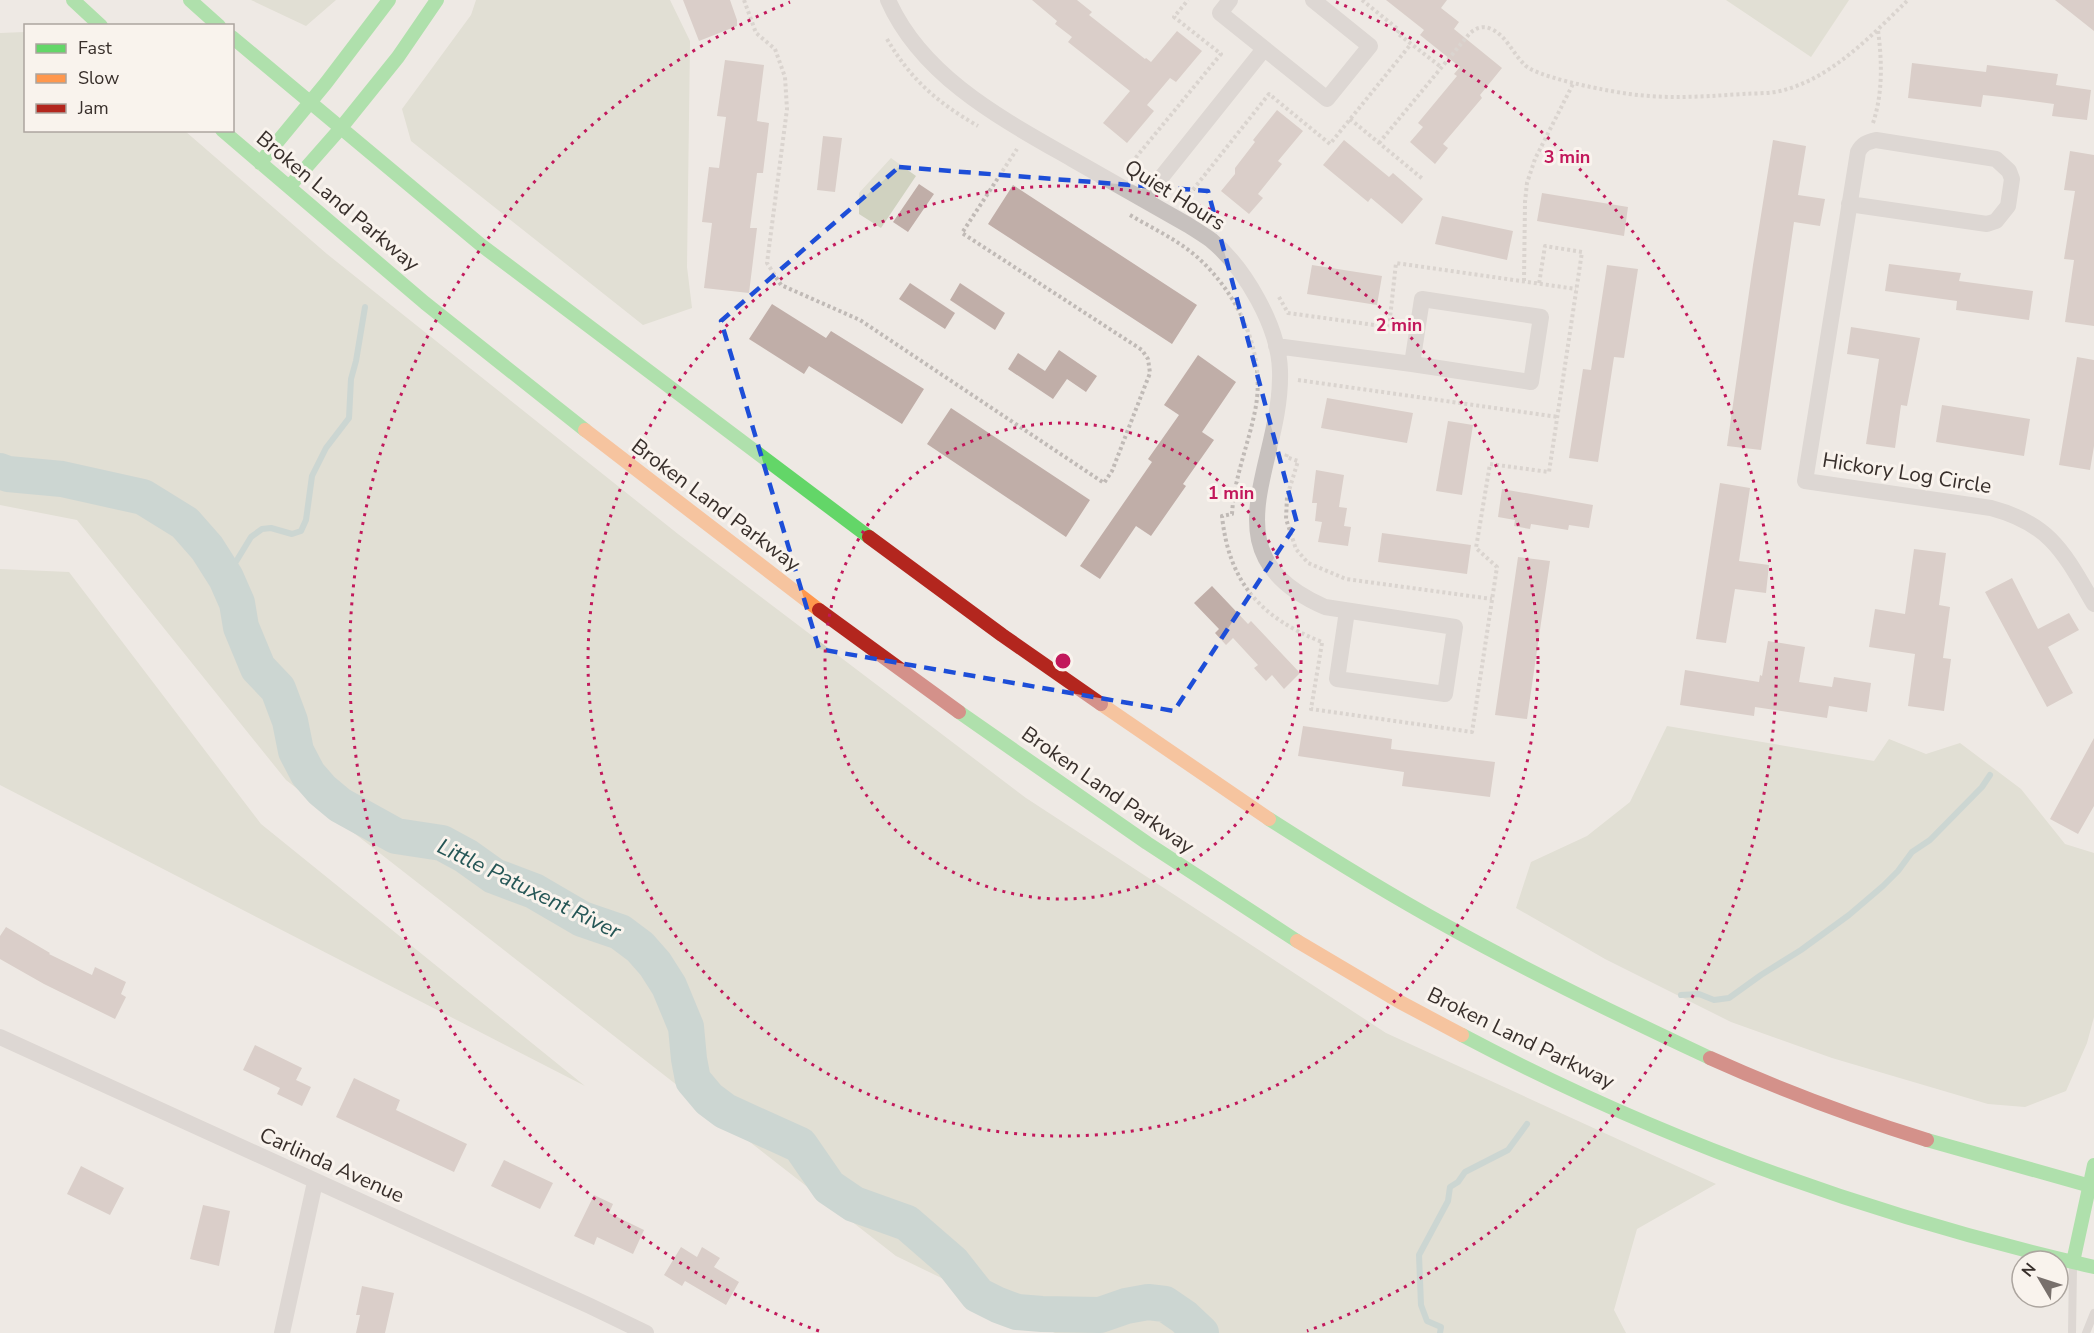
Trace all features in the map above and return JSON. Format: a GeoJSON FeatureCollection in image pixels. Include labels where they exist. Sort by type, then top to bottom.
{"type":"FeatureCollection","features":[{"type":"Feature","properties":{"kind":"main road"},"geometry":{"type":"LineString","coordinates":[[73,0],[99,24]]}},
{"type":"Feature","properties":{"kind":"main road"},"geometry":{"type":"LineString","coordinates":[[190,0],[217,24]]}},
{"type":"Feature","properties":{"kind":"main road"},"geometry":{"type":"LineString","coordinates":[[260,163],[311,104],[389,0]]}},
{"type":"Feature","properties":{"kind":"main road"},"geometry":{"type":"LineString","coordinates":[[289,187],[340,129],[398,57],[437,0]]}},
{"type":"Feature","properties":{"kind":"main road"},"geometry":{"type":"LineString","coordinates":[[234,39],[340,129],[538,290],[1002,635],[1236,798],[1342,865],[1444,925],[1532,971],[1646,1028],[1767,1084],[1858,1119],[2092,1186]]}},
{"type":"Feature","properties":{"kind":"main road","name":"Broken Land Parkway"},"geometry":{"type":"LineString","coordinates":[[224,132],[428,306],[826,615],[943,701],[1061,783],[1288,936],[1398,1001],[1492,1050],[1608,1105],[1729,1155],[1830,1192],[1923,1222],[2094,1267]]}},
{"type":"Feature","properties":{"kind":"main road"},"geometry":{"type":"LineString","coordinates":[[2073,1262],[2092,1186],[2094,1165]]}},
{"type":"Feature","properties":{"kind":"street","name":"Quiet Hours"},"geometry":{"type":"LineString","coordinates":[[888,0],[908,37],[957,86],[1000,117],[1211,240],[1228,258],[1258,298],[1284,347],[1280,369],[1280,393],[1256,508],[1257,532],[1263,556],[1274,574],[1288,587],[1324,608],[1347,611],[1455,627],[1445,694],[1337,679],[1347,611]]}},
{"type":"Feature","properties":{"kind":"street"},"geometry":{"type":"LineString","coordinates":[[1230,0],[1220,13],[1327,99],[1370,46],[1313,0]]}},
{"type":"Feature","properties":{"kind":"street"},"geometry":{"type":"LineString","coordinates":[[1144,199],[1264,49]]}},
{"type":"Feature","properties":{"kind":"street"},"geometry":{"type":"LineString","coordinates":[[1849,204],[1987,225],[1996,221],[2008,206],[2012,179],[2009,171],[1996,159],[1876,140],[1868,141]]}},
{"type":"Feature","properties":{"kind":"street","name":"Hickory Log Circle"},"geometry":{"type":"LineString","coordinates":[[1868,141],[1861,146],[1858,152],[1805,481],[2011,513],[2029,522],[2053,541],[2066,557],[2094,604]]}},
{"type":"Feature","properties":{"kind":"street"},"geometry":{"type":"LineString","coordinates":[[1284,347],[1531,382],[1541,317],[1422,299],[1412,364]]}},
{"type":"Feature","properties":{"kind":"street","name":"Carlinda Avenue"},"geometry":{"type":"LineString","coordinates":[[0,1037],[646,1333]]}},
{"type":"Feature","properties":{"kind":"street"},"geometry":{"type":"LineString","coordinates":[[282,1333],[315,1182]]}},
{"type":"Feature","properties":{"kind":"lane"},"geometry":{"type":"LineString","coordinates":[[2072,1333],[2073,1262]]}},
{"type":"Feature","properties":{"kind":"lane"},"geometry":{"type":"LineString","coordinates":[[2086,1333],[2094,1313]]}},
{"type":"Feature","properties":{"kind":"path"},"geometry":{"type":"LineString","coordinates":[[744,0],[756,33],[775,49],[785,77],[787,109],[767,263],[781,285],[861,320],[1104,483],[1112,471],[1149,373],[1148,359],[1142,350],[962,233],[1017,149]]}},
{"type":"Feature","properties":{"kind":"path"},"geometry":{"type":"LineString","coordinates":[[1128,167],[1221,54],[1174,17],[1188,0]]}},
{"type":"Feature","properties":{"kind":"path"},"geometry":{"type":"LineString","coordinates":[[1362,0],[1399,30],[1397,33],[1441,68]]}},
{"type":"Feature","properties":{"kind":"path"},"geometry":{"type":"LineString","coordinates":[[1379,143],[1470,33],[1476,29],[1484,27],[1492,29],[1502,37],[1526,67],[1540,73],[1610,91],[1690,98],[1783,90],[1819,74],[1838,62],[1878,29],[1908,0]]}},
{"type":"Feature","properties":{"kind":"path"},"geometry":{"type":"LineString","coordinates":[[1868,141],[1879,106],[1881,75],[1878,29]]}},
{"type":"Feature","properties":{"kind":"path"},"geometry":{"type":"LineString","coordinates":[[882,31],[909,70],[925,88],[964,120],[981,128]]}},
{"type":"Feature","properties":{"kind":"path"},"geometry":{"type":"LineString","coordinates":[[1192,206],[1184,201],[1269,94],[1330,144],[1411,44]]}},
{"type":"Feature","properties":{"kind":"path"},"geometry":{"type":"LineString","coordinates":[[1524,281],[1527,183],[1535,159],[1574,82]]}},
{"type":"Feature","properties":{"kind":"path"},"geometry":{"type":"LineString","coordinates":[[1350,119],[1424,180]]}},
{"type":"Feature","properties":{"kind":"path"},"geometry":{"type":"LineString","coordinates":[[1011,145],[1027,155]]}},
{"type":"Feature","properties":{"kind":"path"},"geometry":{"type":"LineString","coordinates":[[1125,212],[1194,254],[1211,271],[1236,304],[1253,348],[1257,390],[1255,410],[1233,495],[1232,514],[1222,516],[1228,552],[1236,573],[1260,605],[1297,632],[1322,642]]}},
{"type":"Feature","properties":{"kind":"path"},"geometry":{"type":"LineString","coordinates":[[1324,608],[1322,642],[1311,709],[1472,732],[1497,567],[1476,548],[1490,464],[1549,472],[1582,252],[1545,246],[1539,284]]}},
{"type":"Feature","properties":{"kind":"path"},"geometry":{"type":"LineString","coordinates":[[1278,296],[1288,313],[1389,327],[1396,263],[1576,289]]}},
{"type":"Feature","properties":{"kind":"path"},"geometry":{"type":"LineString","coordinates":[[1289,320],[1292,313]]}},
{"type":"Feature","properties":{"kind":"path"},"geometry":{"type":"LineString","coordinates":[[1284,347],[1298,367],[1298,389]]}},
{"type":"Feature","properties":{"kind":"path"},"geometry":{"type":"LineString","coordinates":[[1298,380],[1558,417]]}},
{"type":"Feature","properties":{"kind":"path"},"geometry":{"type":"LineString","coordinates":[[1288,448],[1286,457],[1298,461],[1287,497],[1286,519],[1296,549],[1308,563],[1346,579],[1492,599]]}},
{"type":"Feature","properties":{"kind":"highlighted area"},"geometry":{"type":"Polygon","coordinates":[[[899,167],[1208,191],[1297,523],[1174,711],[819,649],[721,321],[899,167]]]}},
{"type":"Feature","properties":{"kind":"green space"},"geometry":{"type":"Polygon","coordinates":[[[251,0],[336,0],[306,26],[251,0]]]}},
{"type":"Feature","properties":{"kind":"green space"},"geometry":{"type":"Polygon","coordinates":[[[476,0],[670,0],[690,41],[687,267],[692,308],[643,325],[411,141],[402,109],[471,15],[476,0]]]}},
{"type":"Feature","properties":{"kind":"green space"},"geometry":{"type":"Polygon","coordinates":[[[1726,0],[1849,0],[1811,57],[1726,0]]]}},
{"type":"Feature","properties":{"kind":"green space"},"geometry":{"type":"Polygon","coordinates":[[[24,32],[24,132],[186,132],[327,254],[678,534],[1026,798],[1386,1033],[1716,1184],[1637,1229],[1614,1310],[1626,1333],[1055,1333],[896,1256],[286,780],[77,520],[0,505],[0,33],[24,32]]]}},
{"type":"Feature","properties":{"kind":"green space"},"geometry":{"type":"Polygon","coordinates":[[[891,158],[916,176],[881,228],[859,214],[859,193],[891,158]]]}},
{"type":"Feature","properties":{"kind":"green space"},"geometry":{"type":"Polygon","coordinates":[[[0,569],[69,572],[261,824],[585,1086],[0,785],[0,569]]]}},
{"type":"Feature","properties":{"kind":"green space"},"geometry":{"type":"Polygon","coordinates":[[[1667,726],[1874,761],[1889,739],[1926,754],[1960,743],[2021,789],[2065,844],[2094,853],[2094,1017],[2087,1043],[2066,1091],[2025,1107],[1988,1104],[1832,1058],[1731,1022],[1605,959],[1516,908],[1531,862],[1587,836],[1630,802],[1667,726]]]}},
{"type":"Feature","properties":{"kind":"building"},"geometry":{"type":"Polygon","coordinates":[[[683,0],[730,0],[737,26],[699,41],[683,0]]]}},
{"type":"Feature","properties":{"kind":"building"},"geometry":{"type":"Polygon","coordinates":[[[1032,0],[1077,0],[1092,12],[1089,15],[1151,62],[1177,31],[1202,51],[1176,82],[1170,78],[1147,105],[1154,111],[1127,143],[1103,123],[1130,91],[1068,42],[1072,37],[1055,24],[1057,21],[1032,0]]]}},
{"type":"Feature","properties":{"kind":"building"},"geometry":{"type":"Polygon","coordinates":[[[1386,0],[1447,0],[1441,8],[1459,22],[1454,29],[1502,68],[1480,95],[1482,98],[1443,144],[1448,148],[1435,164],[1410,142],[1423,127],[1418,123],[1457,76],[1454,74],[1460,67],[1420,35],[1424,30],[1386,0]]]}},
{"type":"Feature","properties":{"kind":"building"},"geometry":{"type":"Polygon","coordinates":[[[2055,0],[2094,0],[2094,31],[2055,0]]]}},
{"type":"Feature","properties":{"kind":"building"},"geometry":{"type":"Polygon","coordinates":[[[725,60],[764,65],[757,121],[769,123],[763,173],[757,173],[750,228],[757,228],[749,293],[704,288],[712,223],[702,222],[709,167],[719,168],[726,117],[717,116],[725,60]]]}},
{"type":"Feature","properties":{"kind":"building"},"geometry":{"type":"Polygon","coordinates":[[[1912,63],[1986,72],[1987,65],[2058,74],[2056,85],[2091,90],[2087,120],[2052,116],[2054,104],[2001,97],[1983,95],[1981,107],[1908,98],[1912,63]]]}},
{"type":"Feature","properties":{"kind":"building"},"geometry":{"type":"Polygon","coordinates":[[[1277,110],[1303,131],[1278,161],[1282,164],[1258,194],[1263,198],[1249,214],[1221,191],[1235,174],[1235,168],[1255,142],[1253,140],[1277,110]]]}},
{"type":"Feature","properties":{"kind":"building"},"geometry":{"type":"Polygon","coordinates":[[[823,136],[842,138],[835,192],[817,190],[823,136]]]}},
{"type":"Feature","properties":{"kind":"building"},"geometry":{"type":"Polygon","coordinates":[[[1344,140],[1389,177],[1393,173],[1423,199],[1402,224],[1371,198],[1368,202],[1323,165],[1344,140]]]}},
{"type":"Feature","properties":{"kind":"building"},"geometry":{"type":"Polygon","coordinates":[[[1773,140],[1806,146],[1798,195],[1825,199],[1820,226],[1794,222],[1761,450],[1727,446],[1773,140]]]}},
{"type":"Feature","properties":{"kind":"building"},"geometry":{"type":"Polygon","coordinates":[[[2070,151],[2094,155],[2094,326],[2065,322],[2074,260],[2064,259],[2075,191],[2064,190],[2070,151]]]}},
{"type":"Feature","properties":{"kind":"building"},"geometry":{"type":"Polygon","coordinates":[[[919,184],[934,194],[908,232],[893,222],[919,184]]]}},
{"type":"Feature","properties":{"kind":"building"},"geometry":{"type":"Polygon","coordinates":[[[1013,185],[1197,305],[1172,344],[988,224],[1013,185]]]}},
{"type":"Feature","properties":{"kind":"building"},"geometry":{"type":"Polygon","coordinates":[[[1542,193],[1628,207],[1624,236],[1537,221],[1542,193]]]}},
{"type":"Feature","properties":{"kind":"building"},"geometry":{"type":"Polygon","coordinates":[[[1442,216],[1513,231],[1507,260],[1435,244],[1442,216]]]}},
{"type":"Feature","properties":{"kind":"building"},"geometry":{"type":"Polygon","coordinates":[[[1889,264],[1961,273],[1959,281],[2033,291],[2029,320],[1956,310],[1957,301],[1885,291],[1889,264]]]}},
{"type":"Feature","properties":{"kind":"building"},"geometry":{"type":"Polygon","coordinates":[[[1312,265],[1382,276],[1377,305],[1307,294],[1312,265]]]}},
{"type":"Feature","properties":{"kind":"building"},"geometry":{"type":"Polygon","coordinates":[[[1607,265],[1638,269],[1624,358],[1614,357],[1598,462],[1569,458],[1583,369],[1591,370],[1607,265]]]}},
{"type":"Feature","properties":{"kind":"building"},"geometry":{"type":"Polygon","coordinates":[[[910,283],[955,313],[945,329],[899,299],[910,283]]]}},
{"type":"Feature","properties":{"kind":"building"},"geometry":{"type":"Polygon","coordinates":[[[960,283],[1005,313],[995,330],[950,300],[960,283]]]}},
{"type":"Feature","properties":{"kind":"building"},"geometry":{"type":"Polygon","coordinates":[[[772,304],[826,338],[831,331],[924,389],[902,424],[809,366],[804,374],[749,339],[772,304]]]}},
{"type":"Feature","properties":{"kind":"building"},"geometry":{"type":"Polygon","coordinates":[[[1851,327],[1920,338],[1907,406],[1901,405],[1895,448],[1866,444],[1879,359],[1847,354],[1851,327]]]}},
{"type":"Feature","properties":{"kind":"building"},"geometry":{"type":"Polygon","coordinates":[[[1059,350],[1097,376],[1086,392],[1067,379],[1053,399],[1008,369],[1018,353],[1045,371],[1059,350]]]}},
{"type":"Feature","properties":{"kind":"building"},"geometry":{"type":"Polygon","coordinates":[[[1198,355],[1236,382],[1202,432],[1214,440],[1183,484],[1186,486],[1151,536],[1136,526],[1100,579],[1080,566],[1152,462],[1148,459],[1179,415],[1164,405],[1198,355]]]}},
{"type":"Feature","properties":{"kind":"building"},"geometry":{"type":"Polygon","coordinates":[[[2077,357],[2094,360],[2094,446],[2090,470],[2059,465],[2077,357]]]}},
{"type":"Feature","properties":{"kind":"building"},"geometry":{"type":"Polygon","coordinates":[[[1327,398],[1413,413],[1407,443],[1321,428],[1327,398]]]}},
{"type":"Feature","properties":{"kind":"building"},"geometry":{"type":"Polygon","coordinates":[[[1942,405],[2030,419],[2024,456],[1936,442],[1942,405]]]}},
{"type":"Feature","properties":{"kind":"building"},"geometry":{"type":"Polygon","coordinates":[[[951,408],[1090,500],[1066,537],[927,444],[951,408]]]}},
{"type":"Feature","properties":{"kind":"building"},"geometry":{"type":"Polygon","coordinates":[[[1448,421],[1473,425],[1462,495],[1436,491],[1448,421]]]}},
{"type":"Feature","properties":{"kind":"building"},"geometry":{"type":"Polygon","coordinates":[[[1316,470],[1344,475],[1339,507],[1347,508],[1344,526],[1351,527],[1348,546],[1318,542],[1322,522],[1315,521],[1317,503],[1312,503],[1316,470]]]}},
{"type":"Feature","properties":{"kind":"building"},"geometry":{"type":"Polygon","coordinates":[[[1720,483],[1750,488],[1739,561],[1769,565],[1766,593],[1735,589],[1726,643],[1696,639],[1720,483]]]}},
{"type":"Feature","properties":{"kind":"building"},"geometry":{"type":"Polygon","coordinates":[[[1502,489],[1593,505],[1589,528],[1569,525],[1568,530],[1531,524],[1530,529],[1514,526],[1515,520],[1498,517],[1502,489]]]}},
{"type":"Feature","properties":{"kind":"building"},"geometry":{"type":"Polygon","coordinates":[[[1382,533],[1471,545],[1467,574],[1378,562],[1382,533]]]}},
{"type":"Feature","properties":{"kind":"building"},"geometry":{"type":"Polygon","coordinates":[[[1914,549],[1946,553],[1939,605],[1950,607],[1943,658],[1951,659],[1944,711],[1908,706],[1915,654],[1869,647],[1875,609],[1905,614],[1914,549]]]}},
{"type":"Feature","properties":{"kind":"building"},"geometry":{"type":"Polygon","coordinates":[[[1518,557],[1550,561],[1527,719],[1495,715],[1518,557]]]}},
{"type":"Feature","properties":{"kind":"building"},"geometry":{"type":"Polygon","coordinates":[[[2012,578],[2038,629],[2069,613],[2079,630],[2048,647],[2073,693],[2047,707],[1985,592],[2012,578]]]}},
{"type":"Feature","properties":{"kind":"building"},"geometry":{"type":"Polygon","coordinates":[[[1212,586],[1248,624],[1251,621],[1300,673],[1284,689],[1272,675],[1266,681],[1254,668],[1258,665],[1233,638],[1226,645],[1215,633],[1219,629],[1194,603],[1212,586]]]}},
{"type":"Feature","properties":{"kind":"building"},"geometry":{"type":"Polygon","coordinates":[[[1768,641],[1805,647],[1799,682],[1832,687],[1834,677],[1871,683],[1867,712],[1829,706],[1827,718],[1755,707],[1754,716],[1680,705],[1685,670],[1759,682],[1768,641]]]}},
{"type":"Feature","properties":{"kind":"building"},"geometry":{"type":"Polygon","coordinates":[[[1303,726],[1392,739],[1391,749],[1495,762],[1490,797],[1402,786],[1404,772],[1298,756],[1303,726]]]}},
{"type":"Feature","properties":{"kind":"building"},"geometry":{"type":"Polygon","coordinates":[[[2094,738],[2094,806],[2078,834],[2050,819],[2094,738]]]}},
{"type":"Feature","properties":{"kind":"building"},"geometry":{"type":"Polygon","coordinates":[[[6,927],[49,954],[92,975],[95,967],[126,982],[121,994],[126,997],[115,1019],[44,984],[0,959],[0,936],[6,927]]]}},
{"type":"Feature","properties":{"kind":"building"},"geometry":{"type":"Polygon","coordinates":[[[255,1045],[302,1068],[296,1080],[311,1087],[302,1106],[277,1094],[280,1088],[243,1070],[255,1045]]]}},
{"type":"Feature","properties":{"kind":"building"},"geometry":{"type":"Polygon","coordinates":[[[354,1078],[400,1100],[396,1110],[467,1144],[454,1172],[336,1117],[354,1078]]]}},
{"type":"Feature","properties":{"kind":"building"},"geometry":{"type":"Polygon","coordinates":[[[504,1160],[553,1183],[540,1209],[491,1186],[504,1160]]]}},
{"type":"Feature","properties":{"kind":"building"},"geometry":{"type":"Polygon","coordinates":[[[81,1166],[124,1188],[110,1215],[67,1194],[81,1166]]]}},
{"type":"Feature","properties":{"kind":"building"},"geometry":{"type":"Polygon","coordinates":[[[594,1195],[613,1204],[609,1213],[644,1230],[633,1254],[597,1237],[594,1245],[574,1236],[594,1195]]]}},
{"type":"Feature","properties":{"kind":"building"},"geometry":{"type":"Polygon","coordinates":[[[203,1205],[230,1211],[219,1266],[190,1259],[203,1205]]]}},
{"type":"Feature","properties":{"kind":"building"},"geometry":{"type":"Polygon","coordinates":[[[681,1247],[697,1257],[702,1247],[720,1258],[714,1267],[739,1282],[726,1305],[685,1281],[682,1286],[664,1275],[681,1247]]]}},
{"type":"Feature","properties":{"kind":"building"},"geometry":{"type":"Polygon","coordinates":[[[362,1286],[394,1293],[385,1333],[356,1333],[360,1315],[356,1315],[362,1286]]]}},
{"type":"Feature","properties":{"kind":"waterway"},"geometry":{"type":"LineString","coordinates":[[226,578],[251,537],[262,529],[271,528],[292,534],[301,531],[306,520],[312,476],[326,448],[349,418],[351,379],[365,307]]}},
{"type":"Feature","properties":{"kind":"waterway","name":"Little Patuxent River"},"geometry":{"type":"LineString","coordinates":[[0,471],[8,474],[62,479],[143,497],[185,523],[207,548],[226,578],[237,603],[241,627],[258,668],[278,689],[290,721],[296,751],[308,774],[322,790],[340,805],[396,836],[442,843],[466,856],[494,876],[534,891],[582,919],[620,932],[640,947],[655,964],[669,986],[686,1027],[693,1080],[709,1099],[725,1111],[800,1145],[829,1187],[854,1204],[907,1223],[952,1262],[978,1295],[1017,1312],[1042,1314],[1100,1315],[1126,1306],[1148,1302],[1165,1304],[1201,1333]]}},
{"type":"Feature","properties":{"kind":"waterway"},"geometry":{"type":"LineString","coordinates":[[1681,995],[1699,994],[1714,1000],[1729,998],[1801,950],[1849,915],[1883,886],[1912,852],[1930,840],[1982,787],[1990,775]]}},
{"type":"Feature","properties":{"kind":"waterway"},"geometry":{"type":"LineString","coordinates":[[1440,1333],[1441,1327],[1427,1321],[1421,1305],[1419,1255],[1448,1201],[1450,1187],[1458,1182],[1465,1172],[1508,1150],[1527,1124]]}},
{"type":"Feature","properties":{"kind":"traffic: fast"},"geometry":{"type":"LineString","coordinates":[[73,0],[99,24]]}},
{"type":"Feature","properties":{"kind":"traffic: fast"},"geometry":{"type":"LineString","coordinates":[[190,0],[217,24]]}},
{"type":"Feature","properties":{"kind":"traffic: fast"},"geometry":{"type":"LineString","coordinates":[[260,163],[326,83],[389,0]]}},
{"type":"Feature","properties":{"kind":"traffic: fast"},"geometry":{"type":"LineString","coordinates":[[289,187],[340,129],[398,57],[437,0]]}},
{"type":"Feature","properties":{"kind":"traffic: fast"},"geometry":{"type":"LineString","coordinates":[[234,39],[481,245],[869,537]]}},
{"type":"Feature","properties":{"kind":"traffic: fast"},"geometry":{"type":"LineString","coordinates":[[224,132],[425,303],[585,430]]}},
{"type":"Feature","properties":{"kind":"traffic: fast"},"geometry":{"type":"LineString","coordinates":[[959,712],[1147,843],[1297,941]]}},
{"type":"Feature","properties":{"kind":"traffic: fast"},"geometry":{"type":"LineString","coordinates":[[1269,819],[1378,887],[1477,943],[1576,994],[1710,1058]]}},
{"type":"Feature","properties":{"kind":"traffic: fast"},"geometry":{"type":"LineString","coordinates":[[1462,1035],[1614,1109],[1771,1172],[1931,1224],[2094,1267]]}},
{"type":"Feature","properties":{"kind":"traffic: fast"},"geometry":{"type":"LineString","coordinates":[[1927,1140],[2094,1187]]}},
{"type":"Feature","properties":{"kind":"traffic: fast"},"geometry":{"type":"LineString","coordinates":[[2073,1262],[2094,1165]]}},
{"type":"Feature","properties":{"kind":"traffic: slow"},"geometry":{"type":"LineString","coordinates":[[585,430],[819,610]]}},
{"type":"Feature","properties":{"kind":"traffic: slow"},"geometry":{"type":"LineString","coordinates":[[1101,704],[1269,819]]}},
{"type":"Feature","properties":{"kind":"traffic: slow"},"geometry":{"type":"LineString","coordinates":[[1297,941],[1400,1002],[1462,1035]]}},
{"type":"Feature","properties":{"kind":"traffic: jam"},"geometry":{"type":"LineString","coordinates":[[869,537],[1002,635],[1101,704]]}},
{"type":"Feature","properties":{"kind":"traffic: jam"},"geometry":{"type":"LineString","coordinates":[[819,610],[959,712]]}},
{"type":"Feature","properties":{"kind":"traffic: jam"},"geometry":{"type":"LineString","coordinates":[[1710,1058],[1817,1102],[1927,1140]]}}]}
